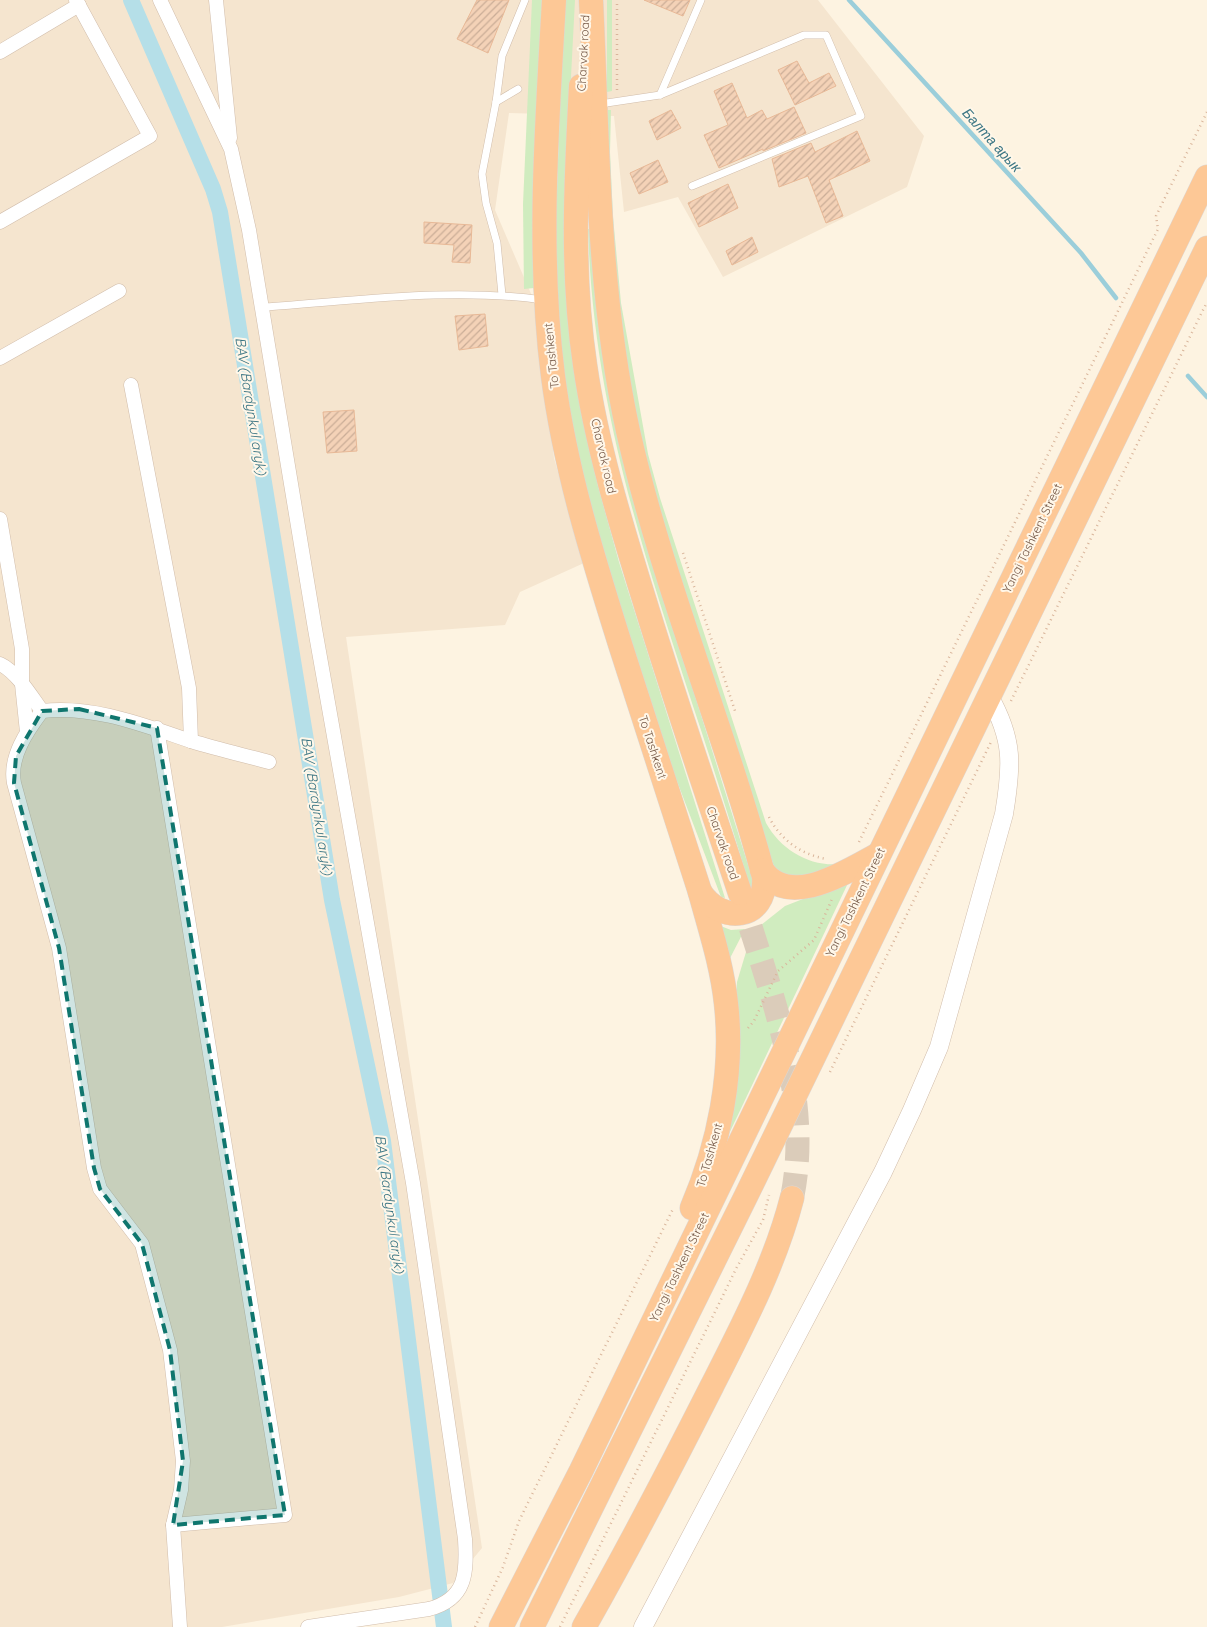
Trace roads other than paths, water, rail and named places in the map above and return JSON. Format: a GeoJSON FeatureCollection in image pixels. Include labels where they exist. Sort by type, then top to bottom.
{"type":"FeatureCollection","features":[{"type":"Feature","properties":{"kind":"highway","name":"To Tashkent"},"geometry":{"type":"LineString","coordinates":[[554,0],[545,184],[546,301],[559,415],[575,492],[595,565],[700,892],[721,975],[728,1022],[725,1086],[718,1126],[697,1198],[640,1324],[581,1471]]}},
{"type":"Feature","properties":{"kind":"highway","name":"Charvak road"},"geometry":{"type":"LineString","coordinates":[[586,0],[597,104],[575,249],[578,308],[589,392],[608,476],[632,559],[740,893]]}},
{"type":"Feature","properties":{"kind":"highway"},"geometry":{"type":"LineString","coordinates":[[591,0],[604,282],[610,331],[628,430],[655,535],[762,870],[764,884],[760,896],[752,907],[741,913],[729,914],[718,910],[708,903],[700,892]]}},
{"type":"Feature","properties":{"kind":"highway","name":"Yangi Tashkent Street"},"geometry":{"type":"LineString","coordinates":[[501,1627],[581,1471],[1207,177]]}},
{"type":"Feature","properties":{"kind":"highway"},"geometry":{"type":"LineString","coordinates":[[532,1627],[1207,248]]}},
{"type":"Feature","properties":{"kind":"highway"},"geometry":{"type":"LineString","coordinates":[[762,870],[774,883],[783,888],[795,889],[844,873],[878,854]]}},
{"type":"Feature","properties":{"kind":"highway"},"geometry":{"type":"LineString","coordinates":[[584,1627],[643,1521],[741,1328],[768,1269],[792,1198]]}},
{"type":"Feature","properties":{"kind":"street"},"geometry":{"type":"LineString","coordinates":[[160,0],[232,149]]}},
{"type":"Feature","properties":{"kind":"street"},"geometry":{"type":"LineString","coordinates":[[216,0],[232,149],[264,307],[317,639],[416,1203],[465,1539],[466,1569],[464,1578],[456,1592],[444,1604],[429,1609],[308,1627]]}},
{"type":"Feature","properties":{"kind":"street"},"geometry":{"type":"LineString","coordinates":[[0,52],[78,2],[150,136],[0,222]]}},
{"type":"Feature","properties":{"kind":"street"},"geometry":{"type":"LineString","coordinates":[[0,358],[119,291]]}},
{"type":"Feature","properties":{"kind":"street"},"geometry":{"type":"LineString","coordinates":[[131,385],[189,688],[191,741]]}},
{"type":"Feature","properties":{"kind":"street"},"geometry":{"type":"LineString","coordinates":[[0,519],[22,649],[22,684],[27,732]]}},
{"type":"Feature","properties":{"kind":"street"},"geometry":{"type":"LineString","coordinates":[[0,664],[22,684],[42,711]]}},
{"type":"Feature","properties":{"kind":"street"},"geometry":{"type":"LineString","coordinates":[[643,1627],[883,1172],[938,1047],[1004,814],[1010,763],[1008,739],[1002,719],[989,696]]}},
{"type":"Feature","properties":{"kind":"street"},"geometry":{"type":"LineString","coordinates":[[42,711],[79,709],[157,728],[191,741],[269,762]]}},
{"type":"Feature","properties":{"kind":"street"},"geometry":{"type":"LineString","coordinates":[[42,711],[27,732],[16,756],[12,775],[59,948],[94,1168],[100,1189],[142,1244],[170,1350],[183,1461],[181,1490],[173,1525],[180,1627]]}},
{"type":"Feature","properties":{"kind":"street"},"geometry":{"type":"LineString","coordinates":[[157,728],[285,1515],[173,1525]]}},
{"type":"Feature","properties":{"kind":"lane"},"geometry":{"type":"LineString","coordinates":[[502,295],[497,243],[486,203],[482,174],[496,102],[502,56],[525,0]]}},
{"type":"Feature","properties":{"kind":"lane"},"geometry":{"type":"LineString","coordinates":[[660,95],[701,0]]}},
{"type":"Feature","properties":{"kind":"lane"},"geometry":{"type":"LineString","coordinates":[[597,104],[660,95],[804,36],[826,35],[861,116],[692,186]]}},
{"type":"Feature","properties":{"kind":"lane"},"geometry":{"type":"LineString","coordinates":[[496,102],[518,89]]}},
{"type":"Feature","properties":{"kind":"lane"},"geometry":{"type":"LineString","coordinates":[[264,307],[407,298],[502,295],[546,301]]}},
{"type":"Feature","properties":{"kind":"waterway","name":"BAV (Bardynkul aryk)"},"geometry":{"type":"LineString","coordinates":[[131,0],[213,189],[220,212],[332,900],[383,1141],[444,1627]]}},
{"type":"Feature","properties":{"kind":"waterway","name":"Балта арык"},"geometry":{"type":"LineString","coordinates":[[849,0],[1081,253],[1116,298]]}},
{"type":"Feature","properties":{"kind":"waterway","name":"Балта арык"},"geometry":{"type":"LineString","coordinates":[[1188,376],[1207,397]]}},
{"type":"Feature","properties":{"kind":"tunnel"},"geometry":{"type":"LineString","coordinates":[[740,893],[775,1005],[785,1043],[792,1082],[797,1121],[797,1159],[792,1198]]}}]}
